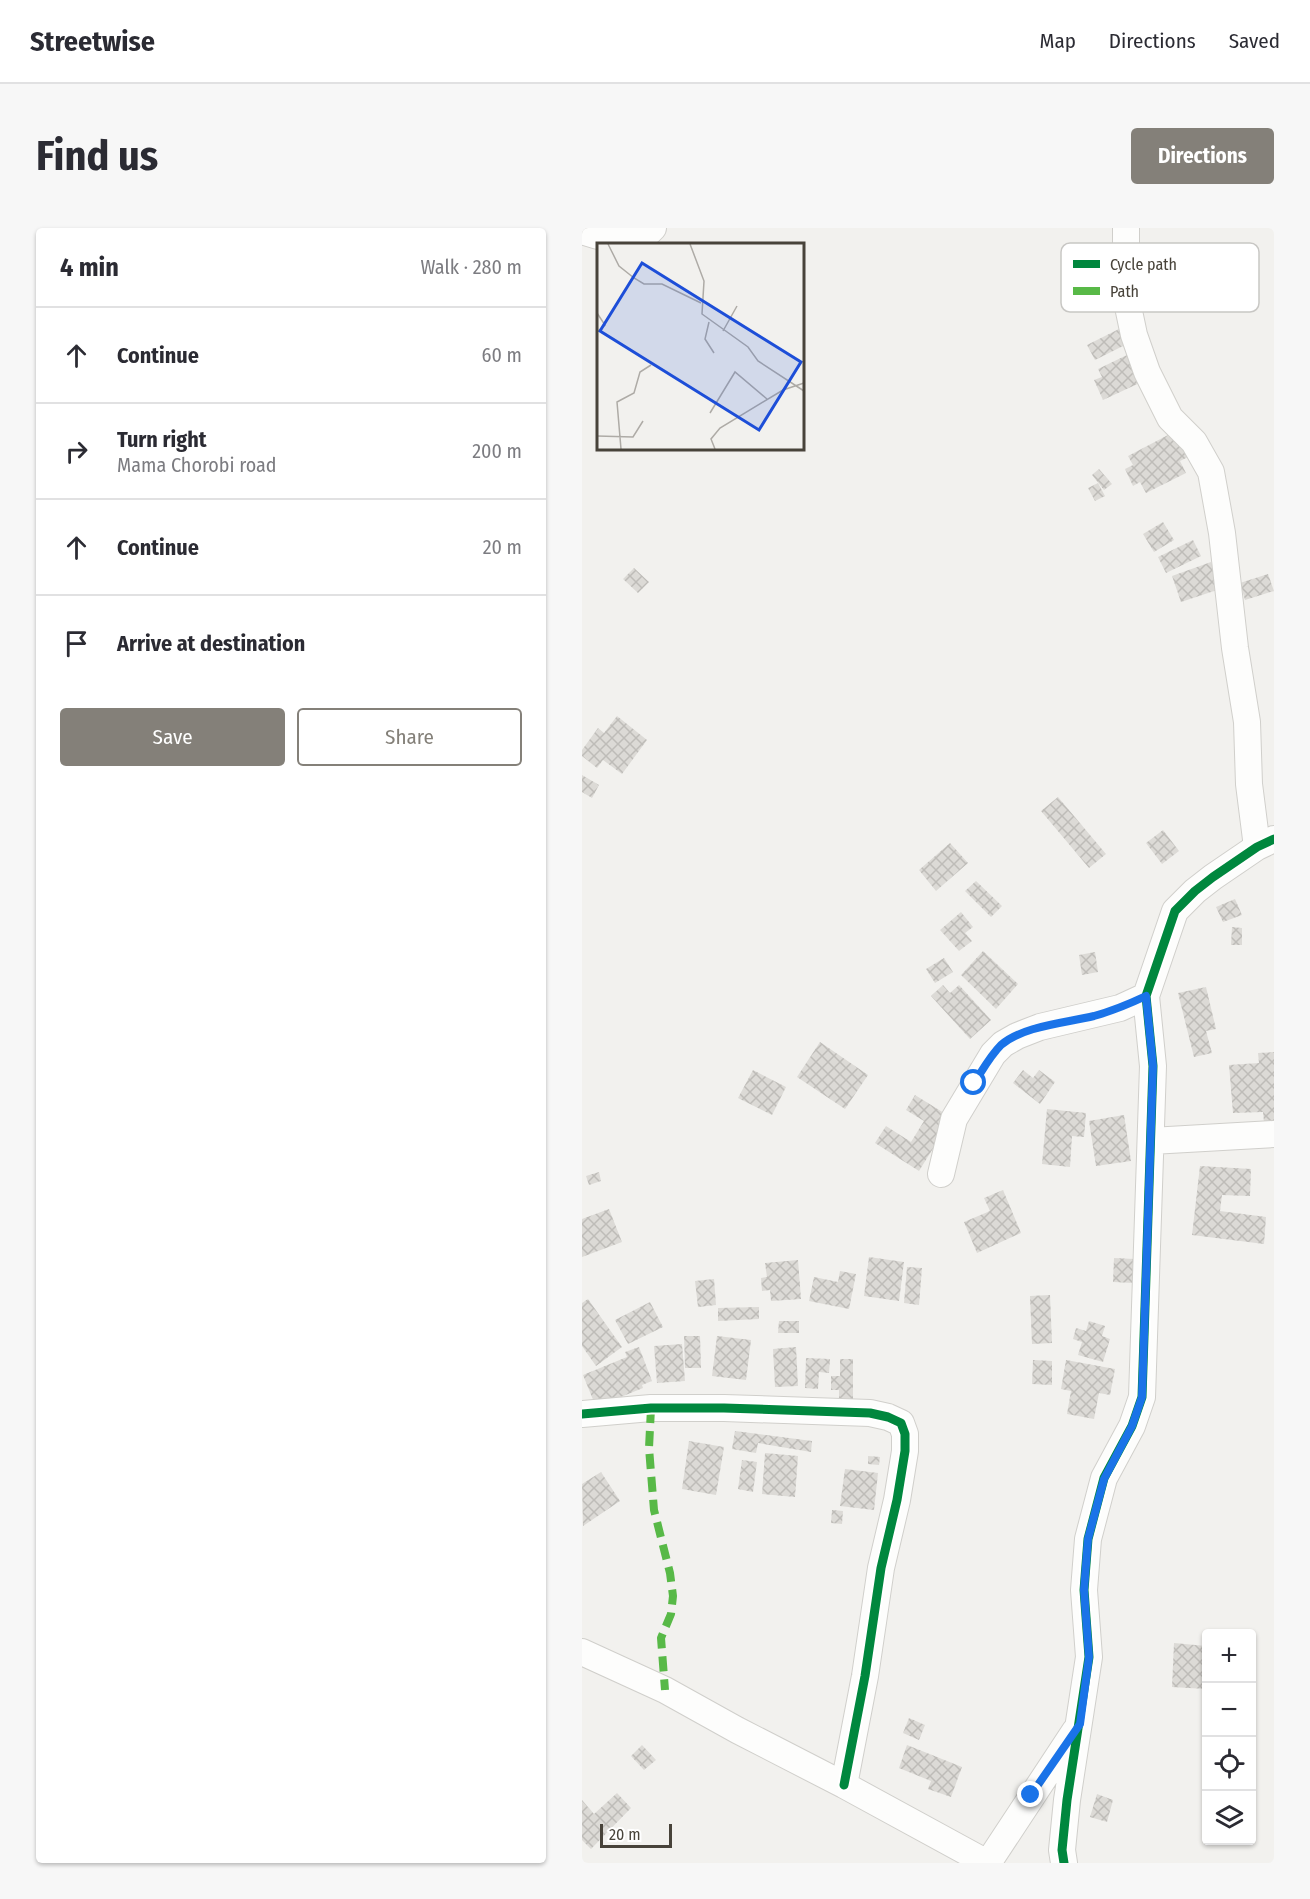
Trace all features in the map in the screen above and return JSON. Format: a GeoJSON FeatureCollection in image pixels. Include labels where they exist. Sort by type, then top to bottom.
{"type":"FeatureCollection","features":[{"type":"Feature","properties":{"kind":"street"},"geometry":{"type":"LineString","coordinates":[[582,231],[620,240],[643,237],[653,228]]}},
{"type":"Feature","properties":{"kind":"street"},"geometry":{"type":"LineString","coordinates":[[1064,1863],[1062,1850],[1066,1800],[1089,1657],[1084,1590],[1088,1539],[1104,1479],[1132,1426],[1142,1397],[1153,1066],[1146,996],[1175,911],[1195,891],[1266,843],[1249,784],[1247,722],[1235,648],[1222,532],[1211,472],[1194,442],[1170,418],[1147,372],[1134,335],[1129,312]]}},
{"type":"Feature","properties":{"kind":"street"},"geometry":{"type":"LineString","coordinates":[[941,1174],[954,1119],[993,1054],[1003,1044],[1040,1027],[1120,1008],[1146,996]]}},
{"type":"Feature","properties":{"kind":"street"},"geometry":{"type":"LineString","coordinates":[[1151,1141],[1274,1134]]}},
{"type":"Feature","properties":{"kind":"street"},"geometry":{"type":"LineString","coordinates":[[582,1414],[651,1408],[724,1408],[870,1413],[901,1423],[905,1434],[906,1451],[881,1568],[865,1676],[844,1785]]}},
{"type":"Feature","properties":{"kind":"street"},"geometry":{"type":"LineString","coordinates":[[582,1652],[665,1690],[988,1863],[1080,1724]]}},
{"type":"Feature","properties":{"kind":"building"},"geometry":{"type":"Polygon","coordinates":[[[1123,327],[1131,342],[1095,360],[1087,345],[1123,327]]]}},
{"type":"Feature","properties":{"kind":"building"},"geometry":{"type":"Polygon","coordinates":[[[1127,355],[1146,380],[1103,400],[1094,380],[1102,377],[1098,369],[1127,355]]]}},
{"type":"Feature","properties":{"kind":"building"},"geometry":{"type":"Polygon","coordinates":[[[1177,433],[1190,456],[1180,461],[1186,473],[1146,493],[1140,482],[1133,486],[1125,469],[1133,465],[1128,456],[1168,435],[1169,437],[1177,433]]]}},
{"type":"Feature","properties":{"kind":"building"},"geometry":{"type":"Polygon","coordinates":[[[1099,469],[1112,484],[1104,490],[1092,475],[1099,469]]]}},
{"type":"Feature","properties":{"kind":"building"},"geometry":{"type":"Polygon","coordinates":[[[1098,483],[1105,496],[1095,501],[1088,488],[1098,483]]]}},
{"type":"Feature","properties":{"kind":"building"},"geometry":{"type":"Polygon","coordinates":[[[1163,522],[1174,540],[1154,552],[1143,534],[1163,522]]]}},
{"type":"Feature","properties":{"kind":"building"},"geometry":{"type":"Polygon","coordinates":[[[1193,540],[1201,556],[1166,573],[1158,557],[1193,540]]]}},
{"type":"Feature","properties":{"kind":"building"},"geometry":{"type":"Polygon","coordinates":[[[1211,562],[1220,589],[1181,602],[1172,576],[1211,562]]]}},
{"type":"Feature","properties":{"kind":"building"},"geometry":{"type":"Polygon","coordinates":[[[634,568],[649,582],[638,593],[623,579],[634,568]]]}},
{"type":"Feature","properties":{"kind":"building"},"geometry":{"type":"Polygon","coordinates":[[[1268,574],[1274,591],[1245,600],[1240,583],[1268,574]]]}},
{"type":"Feature","properties":{"kind":"building"},"geometry":{"type":"Polygon","coordinates":[[[617,716],[647,740],[622,774],[603,760],[597,768],[582,756],[582,750],[598,728],[604,733],[617,716]]]}},
{"type":"Feature","properties":{"kind":"building"},"geometry":{"type":"Polygon","coordinates":[[[582,775],[599,785],[592,798],[582,792],[582,775]]]}},
{"type":"Feature","properties":{"kind":"building"},"geometry":{"type":"Polygon","coordinates":[[[1058,797],[1106,854],[1089,868],[1041,811],[1058,797]]]}},
{"type":"Feature","properties":{"kind":"building"},"geometry":{"type":"Polygon","coordinates":[[[1163,830],[1179,851],[1162,864],[1146,843],[1163,830]]]}},
{"type":"Feature","properties":{"kind":"building"},"geometry":{"type":"Polygon","coordinates":[[[950,843],[968,863],[936,891],[919,870],[950,843]]]}},
{"type":"Feature","properties":{"kind":"building"},"geometry":{"type":"Polygon","coordinates":[[[976,881],[1002,906],[991,917],[965,891],[976,881]]]}},
{"type":"Feature","properties":{"kind":"building"},"geometry":{"type":"Polygon","coordinates":[[[1235,899],[1242,915],[1223,922],[1216,907],[1235,899]]]}},
{"type":"Feature","properties":{"kind":"building"},"geometry":{"type":"Polygon","coordinates":[[[961,912],[973,927],[965,933],[972,941],[959,951],[940,930],[961,912]]]}},
{"type":"Feature","properties":{"kind":"building"},"geometry":{"type":"Polygon","coordinates":[[[1232,927],[1242,928],[1242,945],[1231,945],[1232,927]]]}},
{"type":"Feature","properties":{"kind":"building"},"geometry":{"type":"Polygon","coordinates":[[[983,951],[1018,984],[996,1009],[961,975],[983,951]]]}},
{"type":"Feature","properties":{"kind":"building"},"geometry":{"type":"Polygon","coordinates":[[[1095,952],[1098,972],[1082,975],[1079,955],[1095,952]]]}},
{"type":"Feature","properties":{"kind":"building"},"geometry":{"type":"Polygon","coordinates":[[[944,958],[953,972],[935,983],[926,969],[944,958]]]}},
{"type":"Feature","properties":{"kind":"building"},"geometry":{"type":"Polygon","coordinates":[[[943,985],[950,993],[959,985],[991,1020],[970,1039],[931,996],[943,985]]]}},
{"type":"Feature","properties":{"kind":"building"},"geometry":{"type":"Polygon","coordinates":[[[1206,987],[1216,1029],[1206,1031],[1212,1053],[1194,1057],[1178,993],[1206,987]]]}},
{"type":"Feature","properties":{"kind":"building"},"geometry":{"type":"Polygon","coordinates":[[[820,1042],[868,1075],[845,1109],[797,1077],[820,1042]]]}},
{"type":"Feature","properties":{"kind":"building"},"geometry":{"type":"Polygon","coordinates":[[[1274,1052],[1274,1122],[1264,1122],[1263,1112],[1233,1113],[1229,1065],[1259,1063],[1258,1053],[1274,1052]]]}},
{"type":"Feature","properties":{"kind":"building"},"geometry":{"type":"Polygon","coordinates":[[[753,1070],[786,1087],[772,1115],[738,1098],[753,1070]]]}},
{"type":"Feature","properties":{"kind":"building"},"geometry":{"type":"Polygon","coordinates":[[[1023,1070],[1033,1078],[1039,1070],[1055,1082],[1040,1104],[1013,1083],[1023,1070]]]}},
{"type":"Feature","properties":{"kind":"building"},"geometry":{"type":"Polygon","coordinates":[[[915,1095],[952,1118],[919,1171],[875,1143],[886,1126],[911,1142],[924,1121],[906,1110],[915,1095]]]}},
{"type":"Feature","properties":{"kind":"building"},"geometry":{"type":"Polygon","coordinates":[[[1047,1109],[1086,1113],[1084,1137],[1072,1136],[1070,1167],[1042,1164],[1047,1109]]]}},
{"type":"Feature","properties":{"kind":"building"},"geometry":{"type":"Polygon","coordinates":[[[1124,1115],[1131,1161],[1096,1166],[1089,1121],[1124,1115]]]}},
{"type":"Feature","properties":{"kind":"building"},"geometry":{"type":"Polygon","coordinates":[[[1200,1166],[1251,1169],[1250,1196],[1222,1195],[1220,1211],[1266,1217],[1264,1244],[1192,1235],[1200,1166]]]}},
{"type":"Feature","properties":{"kind":"building"},"geometry":{"type":"Polygon","coordinates":[[[599,1172],[601,1181],[589,1185],[586,1176],[599,1172]]]}},
{"type":"Feature","properties":{"kind":"building"},"geometry":{"type":"Polygon","coordinates":[[[1003,1190],[1021,1233],[977,1253],[964,1222],[990,1211],[984,1198],[1003,1190]]]}},
{"type":"Feature","properties":{"kind":"building"},"geometry":{"type":"Polygon","coordinates":[[[609,1209],[622,1242],[582,1257],[582,1219],[609,1209]]]}},
{"type":"Feature","properties":{"kind":"building"},"geometry":{"type":"Polygon","coordinates":[[[869,1257],[904,1262],[899,1301],[864,1296],[869,1257]]]}},
{"type":"Feature","properties":{"kind":"building"},"geometry":{"type":"Polygon","coordinates":[[[1114,1258],[1134,1259],[1133,1283],[1113,1282],[1114,1258]]]}},
{"type":"Feature","properties":{"kind":"building"},"geometry":{"type":"Polygon","coordinates":[[[798,1260],[801,1299],[771,1301],[770,1290],[762,1291],[761,1278],[767,1277],[765,1263],[798,1260]]]}},
{"type":"Feature","properties":{"kind":"building"},"geometry":{"type":"Polygon","coordinates":[[[907,1267],[922,1268],[919,1305],[904,1303],[907,1267]]]}},
{"type":"Feature","properties":{"kind":"building"},"geometry":{"type":"Polygon","coordinates":[[[840,1271],[856,1274],[849,1309],[809,1301],[814,1277],[838,1282],[840,1271]]]}},
{"type":"Feature","properties":{"kind":"building"},"geometry":{"type":"Polygon","coordinates":[[[714,1279],[716,1305],[698,1307],[695,1281],[714,1279]]]}},
{"type":"Feature","properties":{"kind":"building"},"geometry":{"type":"Polygon","coordinates":[[[1050,1295],[1052,1343],[1032,1344],[1030,1296],[1050,1295]]]}},
{"type":"Feature","properties":{"kind":"building"},"geometry":{"type":"Polygon","coordinates":[[[588,1299],[622,1347],[596,1366],[582,1346],[582,1303],[588,1299]]]}},
{"type":"Feature","properties":{"kind":"building"},"geometry":{"type":"Polygon","coordinates":[[[650,1302],[663,1327],[628,1344],[615,1320],[650,1302]]]}},
{"type":"Feature","properties":{"kind":"building"},"geometry":{"type":"Polygon","coordinates":[[[759,1307],[759,1319],[718,1321],[718,1308],[759,1307]]]}},
{"type":"Feature","properties":{"kind":"building"},"geometry":{"type":"Polygon","coordinates":[[[779,1321],[799,1321],[799,1333],[778,1333],[779,1321]]]}},
{"type":"Feature","properties":{"kind":"building"},"geometry":{"type":"Polygon","coordinates":[[[1089,1321],[1105,1326],[1102,1336],[1110,1339],[1103,1362],[1078,1355],[1082,1342],[1073,1339],[1076,1328],[1086,1331],[1089,1321]]]}},
{"type":"Feature","properties":{"kind":"building"},"geometry":{"type":"Polygon","coordinates":[[[684,1336],[700,1336],[701,1368],[685,1368],[684,1336]]]}},
{"type":"Feature","properties":{"kind":"building"},"geometry":{"type":"Polygon","coordinates":[[[717,1336],[751,1340],[746,1380],[712,1376],[717,1336]]]}},
{"type":"Feature","properties":{"kind":"building"},"geometry":{"type":"Polygon","coordinates":[[[682,1344],[685,1381],[657,1383],[654,1346],[682,1344]]]}},
{"type":"Feature","properties":{"kind":"building"},"geometry":{"type":"Polygon","coordinates":[[[639,1347],[652,1381],[642,1385],[643,1388],[596,1407],[583,1375],[627,1357],[625,1352],[639,1347]]]}},
{"type":"Feature","properties":{"kind":"building"},"geometry":{"type":"Polygon","coordinates":[[[796,1347],[798,1386],[775,1387],[773,1349],[796,1347]]]}},
{"type":"Feature","properties":{"kind":"building"},"geometry":{"type":"Polygon","coordinates":[[[806,1358],[830,1359],[829,1373],[819,1372],[818,1389],[805,1388],[806,1358]]]}},
{"type":"Feature","properties":{"kind":"building"},"geometry":{"type":"Polygon","coordinates":[[[840,1359],[853,1359],[853,1399],[839,1398],[839,1390],[831,1390],[831,1376],[840,1376],[840,1359]]]}},
{"type":"Feature","properties":{"kind":"building"},"geometry":{"type":"Polygon","coordinates":[[[1033,1360],[1052,1361],[1052,1385],[1032,1384],[1033,1360]]]}},
{"type":"Feature","properties":{"kind":"building"},"geometry":{"type":"Polygon","coordinates":[[[1066,1360],[1115,1369],[1110,1395],[1099,1393],[1094,1419],[1067,1414],[1071,1391],[1061,1389],[1066,1360]]]}},
{"type":"Feature","properties":{"kind":"building"},"geometry":{"type":"Polygon","coordinates":[[[735,1431],[812,1441],[811,1452],[758,1443],[756,1453],[732,1449],[735,1431]]]}},
{"type":"Feature","properties":{"kind":"building"},"geometry":{"type":"Polygon","coordinates":[[[689,1441],[724,1447],[716,1495],[682,1489],[689,1441]]]}},
{"type":"Feature","properties":{"kind":"building"},"geometry":{"type":"Polygon","coordinates":[[[765,1453],[798,1456],[795,1497],[762,1494],[765,1453]]]}},
{"type":"Feature","properties":{"kind":"building"},"geometry":{"type":"Polygon","coordinates":[[[868,1456],[880,1457],[879,1465],[868,1464],[868,1456]]]}},
{"type":"Feature","properties":{"kind":"building"},"geometry":{"type":"Polygon","coordinates":[[[742,1460],[757,1462],[753,1492],[738,1489],[742,1460]]]}},
{"type":"Feature","properties":{"kind":"building"},"geometry":{"type":"Polygon","coordinates":[[[845,1469],[878,1473],[874,1510],[840,1506],[845,1469]]]}},
{"type":"Feature","properties":{"kind":"building"},"geometry":{"type":"Polygon","coordinates":[[[601,1472],[620,1501],[583,1526],[582,1484],[601,1472]]]}},
{"type":"Feature","properties":{"kind":"building"},"geometry":{"type":"Polygon","coordinates":[[[832,1510],[843,1511],[842,1524],[831,1523],[832,1510]]]}},
{"type":"Feature","properties":{"kind":"building"},"geometry":{"type":"Polygon","coordinates":[[[1174,1643],[1202,1646],[1202,1689],[1172,1687],[1174,1643]]]}},
{"type":"Feature","properties":{"kind":"building"},"geometry":{"type":"Polygon","coordinates":[[[909,1718],[925,1725],[919,1740],[903,1733],[909,1718]]]}},
{"type":"Feature","properties":{"kind":"building"},"geometry":{"type":"Polygon","coordinates":[[[642,1745],[656,1760],[644,1770],[631,1756],[642,1745]]]}},
{"type":"Feature","properties":{"kind":"building"},"geometry":{"type":"Polygon","coordinates":[[[907,1745],[962,1767],[951,1797],[928,1789],[931,1781],[899,1768],[907,1745]]]}},
{"type":"Feature","properties":{"kind":"building"},"geometry":{"type":"Polygon","coordinates":[[[617,1793],[631,1808],[591,1849],[582,1840],[582,1800],[594,1814],[617,1793]]]}},
{"type":"Feature","properties":{"kind":"building"},"geometry":{"type":"Polygon","coordinates":[[[1097,1794],[1113,1800],[1107,1822],[1090,1817],[1097,1794]]]}},
{"type":"Feature","properties":{"kind":"marked path"},"geometry":{"type":"LineString","coordinates":[[651,1408],[649,1448],[654,1510],[670,1573],[673,1596],[671,1614],[661,1638],[665,1690]]}},
{"type":"Feature","properties":{"kind":"cycle path"},"geometry":{"type":"LineString","coordinates":[[1064,1863],[1062,1850],[1067,1800],[1089,1657],[1084,1590],[1088,1539],[1104,1478],[1132,1426],[1142,1397],[1153,1066],[1146,996],[1175,911],[1213,877],[1257,847],[1274,839]]}},
{"type":"Feature","properties":{"kind":"cycle path"},"geometry":{"type":"LineString","coordinates":[[582,1414],[651,1408],[724,1408],[870,1413],[901,1423],[905,1434],[905,1451],[897,1500],[881,1568],[865,1676],[844,1785]]}},
{"type":"Feature","properties":{"kind":"route"},"geometry":{"type":"LineString","coordinates":[[974,1083],[993,1054],[1003,1044],[1017,1036],[1040,1027],[1120,1008],[1146,996],[1153,1066],[1142,1397],[1132,1426],[1104,1479],[1088,1539],[1084,1590],[1089,1657],[1080,1724],[1031,1795]]}}]}
